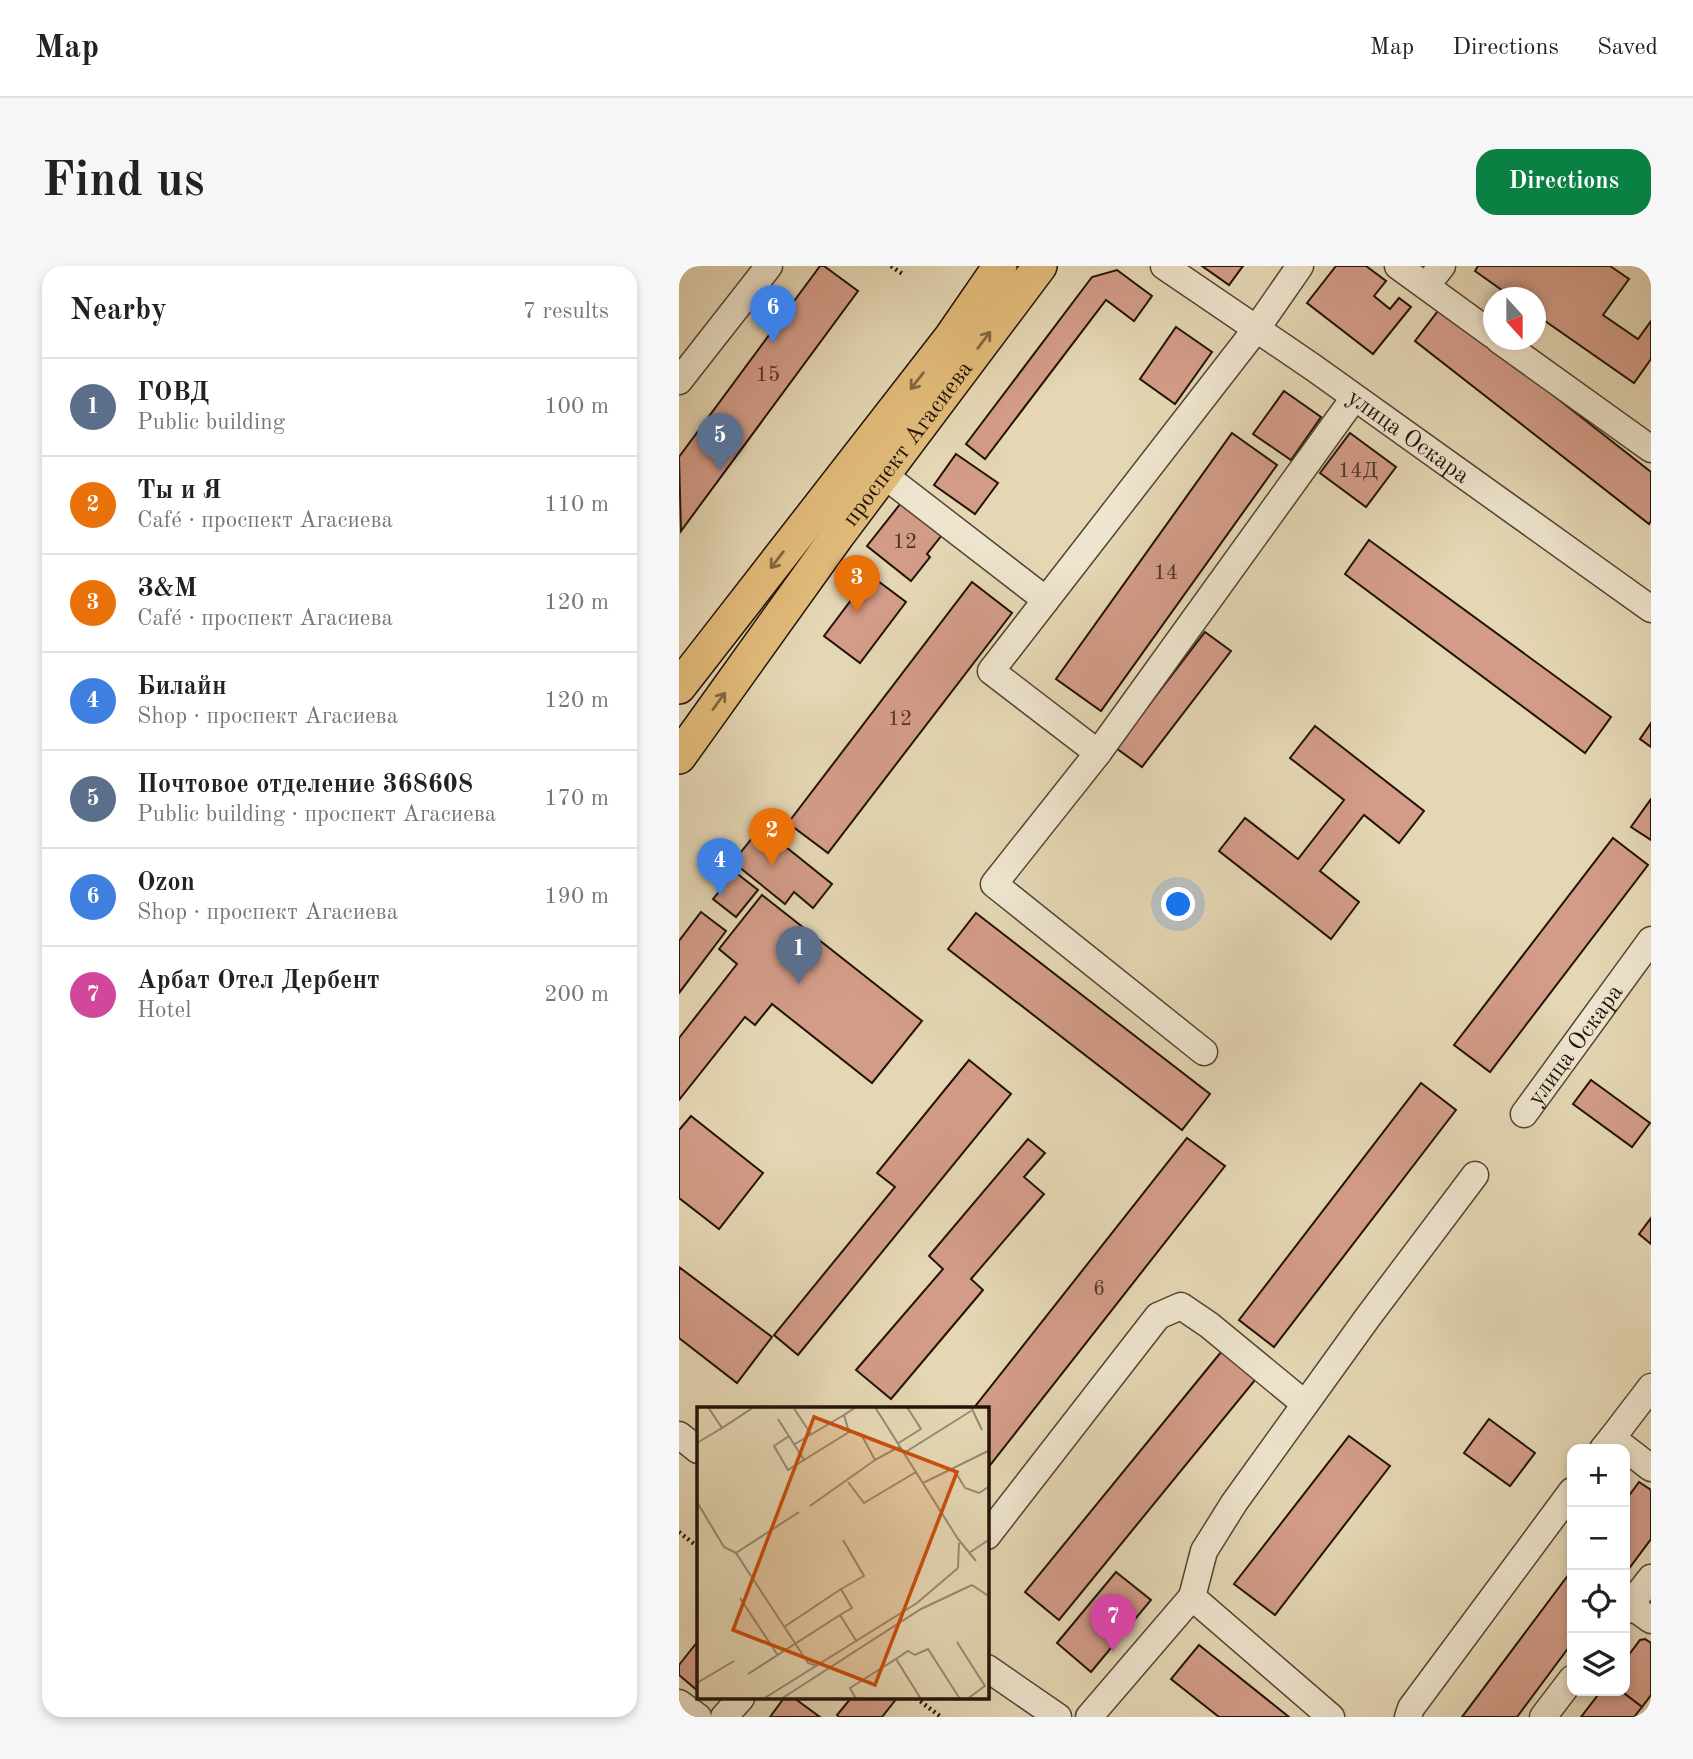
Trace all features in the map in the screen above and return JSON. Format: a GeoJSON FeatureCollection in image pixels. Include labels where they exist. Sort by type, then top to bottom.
{"type":"FeatureCollection","features":[{"type":"Feature","properties":{"kind":"main road","name":"проспект Агасиева"},"geometry":{"type":"LineString","coordinates":[[679,687],[951,337],[1000,266]]}},
{"type":"Feature","properties":{"kind":"main road","name":"проспект Агасиева"},"geometry":{"type":"LineString","coordinates":[[679,757],[830,546],[1040,266]]}},
{"type":"Feature","properties":{"kind":"street"},"geometry":{"type":"LineString","coordinates":[[679,382],[769,266]]}},
{"type":"Feature","properties":{"kind":"street","name":"улица Оскара"},"geometry":{"type":"LineString","coordinates":[[1164,266],[1257,328],[1651,609]]}},
{"type":"Feature","properties":{"kind":"street"},"geometry":{"type":"LineString","coordinates":[[1098,753],[991,671],[1257,328],[1300,266]]}},
{"type":"Feature","properties":{"kind":"street"},"geometry":{"type":"LineString","coordinates":[[1398,266],[1434,276],[1483,325]]}},
{"type":"Feature","properties":{"kind":"street"},"geometry":{"type":"LineString","coordinates":[[1514,350],[1651,449]]}},
{"type":"Feature","properties":{"kind":"street"},"geometry":{"type":"LineString","coordinates":[[1203,1052],[993,884],[1098,753],[1354,398]]}},
{"type":"Feature","properties":{"kind":"street"},"geometry":{"type":"LineString","coordinates":[[884,475],[1046,600]]}},
{"type":"Feature","properties":{"kind":"street","name":"улица Оскара"},"geometry":{"type":"LineString","coordinates":[[1524,1114],[1651,940]]}},
{"type":"Feature","properties":{"kind":"street"},"geometry":{"type":"LineString","coordinates":[[1089,1717],[1192,1597],[1204,1551],[1234,1503],[1475,1175]]}},
{"type":"Feature","properties":{"kind":"street"},"geometry":{"type":"LineString","coordinates":[[989,1533],[1158,1316],[1181,1306],[1209,1325],[1305,1404]]}},
{"type":"Feature","properties":{"kind":"street"},"geometry":{"type":"LineString","coordinates":[[1651,1387],[1607,1443],[1651,1468]]}},
{"type":"Feature","properties":{"kind":"street"},"geometry":{"type":"LineString","coordinates":[[679,1435],[697,1449]]}},
{"type":"Feature","properties":{"kind":"street"},"geometry":{"type":"LineString","coordinates":[[1408,1717],[1411,1708],[1567,1497]]}},
{"type":"Feature","properties":{"kind":"street"},"geometry":{"type":"LineString","coordinates":[[1635,1612],[1651,1578]]}},
{"type":"Feature","properties":{"kind":"street"},"geometry":{"type":"LineString","coordinates":[[1192,1597],[1331,1717]]}},
{"type":"Feature","properties":{"kind":"street"},"geometry":{"type":"LineString","coordinates":[[989,1670],[1041,1713]]}},
{"type":"Feature","properties":{"kind":"street"},"geometry":{"type":"LineString","coordinates":[[1543,1717],[1567,1686]]}},
{"type":"Feature","properties":{"kind":"street"},"geometry":{"type":"LineString","coordinates":[[724,1717],[739,1700]]}},
{"type":"Feature","properties":{"kind":"street"},"geometry":{"type":"LineString","coordinates":[[679,1703],[698,1717]]}},
{"type":"Feature","properties":{"kind":"path"},"geometry":{"type":"LineString","coordinates":[[891,266],[904,275]]}},
{"type":"Feature","properties":{"kind":"path"},"geometry":{"type":"LineString","coordinates":[[679,1532],[697,1546]]}},
{"type":"Feature","properties":{"kind":"path"},"geometry":{"type":"LineString","coordinates":[[919,1700],[940,1717]]}},
{"type":"Feature","properties":{"kind":"building"},"geometry":{"type":"Polygon","coordinates":[[[820,266],[824,266],[858,291],[681,531],[679,457],[820,266]]]}},
{"type":"Feature","properties":{"kind":"building"},"geometry":{"type":"Polygon","coordinates":[[[1202,266],[1243,266],[1229,285],[1202,266]]]}},
{"type":"Feature","properties":{"kind":"building"},"geometry":{"type":"Polygon","coordinates":[[[1336,266],[1366,266],[1386,281],[1374,296],[1390,309],[1399,298],[1411,307],[1373,354],[1307,303],[1336,266]]]}},
{"type":"Feature","properties":{"kind":"building"},"geometry":{"type":"Polygon","coordinates":[[[1478,266],[1610,266],[1629,279],[1603,315],[1638,339],[1651,321],[1651,359],[1634,383],[1546,322],[1546,287],[1498,287],[1475,271],[1478,266]]]}},
{"type":"Feature","properties":{"kind":"building"},"geometry":{"type":"Polygon","coordinates":[[[1117,270],[1152,296],[1134,321],[1106,300],[985,459],[966,444],[1092,277],[1117,270]]]}},
{"type":"Feature","properties":{"kind":"building"},"geometry":{"type":"Polygon","coordinates":[[[1441,307],[1483,340],[1483,350],[1496,350],[1651,472],[1649,524],[1415,341],[1441,307]]]}},
{"type":"Feature","properties":{"kind":"building"},"geometry":{"type":"Polygon","coordinates":[[[1176,327],[1212,352],[1175,404],[1140,379],[1176,327]]]}},
{"type":"Feature","properties":{"kind":"building"},"geometry":{"type":"Polygon","coordinates":[[[1284,391],[1321,417],[1291,460],[1253,434],[1284,391]]]}},
{"type":"Feature","properties":{"kind":"building"},"geometry":{"type":"Polygon","coordinates":[[[1232,433],[1277,465],[1101,711],[1056,679],[1232,433]]]}},
{"type":"Feature","properties":{"kind":"building"},"geometry":{"type":"Polygon","coordinates":[[[1350,433],[1396,467],[1366,507],[1320,473],[1350,433]]]}},
{"type":"Feature","properties":{"kind":"building"},"geometry":{"type":"Polygon","coordinates":[[[956,454],[998,483],[975,514],[934,485],[956,454]]]}},
{"type":"Feature","properties":{"kind":"building"},"geometry":{"type":"Polygon","coordinates":[[[901,503],[942,535],[927,554],[930,557],[911,581],[867,546],[901,503]]]}},
{"type":"Feature","properties":{"kind":"building"},"geometry":{"type":"Polygon","coordinates":[[[1369,540],[1611,717],[1585,753],[1345,574],[1369,540]]]}},
{"type":"Feature","properties":{"kind":"building"},"geometry":{"type":"Polygon","coordinates":[[[870,575],[906,602],[860,663],[824,636],[870,575]]]}},
{"type":"Feature","properties":{"kind":"building"},"geometry":{"type":"Polygon","coordinates":[[[972,582],[1012,613],[828,853],[788,823],[972,582]]]}},
{"type":"Feature","properties":{"kind":"building"},"geometry":{"type":"Polygon","coordinates":[[[1205,632],[1231,651],[1142,767],[1116,748],[1205,632]]]}},
{"type":"Feature","properties":{"kind":"building"},"geometry":{"type":"Polygon","coordinates":[[[1651,723],[1651,747],[1640,739],[1651,723]]]}},
{"type":"Feature","properties":{"kind":"building"},"geometry":{"type":"Polygon","coordinates":[[[1315,726],[1424,811],[1399,843],[1364,815],[1320,871],[1359,902],[1331,939],[1219,851],[1245,818],[1298,859],[1344,800],[1290,758],[1315,726]]]}},
{"type":"Feature","properties":{"kind":"building"},"geometry":{"type":"Polygon","coordinates":[[[1651,799],[1651,840],[1631,827],[1651,799]]]}},
{"type":"Feature","properties":{"kind":"building"},"geometry":{"type":"Polygon","coordinates":[[[761,827],[832,884],[813,908],[794,892],[785,904],[733,862],[761,827]]]}},
{"type":"Feature","properties":{"kind":"building"},"geometry":{"type":"Polygon","coordinates":[[[1613,838],[1648,865],[1490,1072],[1454,1045],[1613,838]]]}},
{"type":"Feature","properties":{"kind":"building"},"geometry":{"type":"Polygon","coordinates":[[[735,872],[758,890],[736,917],[713,899],[735,872]]]}},
{"type":"Feature","properties":{"kind":"building"},"geometry":{"type":"Polygon","coordinates":[[[762,895],[922,1021],[872,1083],[772,1004],[755,1025],[745,1017],[679,1100],[679,1038],[737,964],[719,949],[762,895]]]}},
{"type":"Feature","properties":{"kind":"building"},"geometry":{"type":"Polygon","coordinates":[[[701,912],[726,931],[679,993],[679,941],[701,912]]]}},
{"type":"Feature","properties":{"kind":"building"},"geometry":{"type":"Polygon","coordinates":[[[976,913],[1210,1094],[1182,1130],[948,949],[976,913]]]}},
{"type":"Feature","properties":{"kind":"building"},"geometry":{"type":"Polygon","coordinates":[[[969,1060],[1011,1094],[798,1355],[774,1335],[895,1187],[877,1173],[969,1060]]]}},
{"type":"Feature","properties":{"kind":"building"},"geometry":{"type":"Polygon","coordinates":[[[1591,1080],[1650,1123],[1632,1147],[1573,1104],[1591,1080]]]}},
{"type":"Feature","properties":{"kind":"building"},"geometry":{"type":"Polygon","coordinates":[[[1421,1083],[1456,1110],[1274,1347],[1239,1320],[1421,1083]]]}},
{"type":"Feature","properties":{"kind":"building"},"geometry":{"type":"Polygon","coordinates":[[[691,1116],[763,1173],[719,1229],[679,1198],[679,1130],[691,1116]]]}},
{"type":"Feature","properties":{"kind":"building"},"geometry":{"type":"Polygon","coordinates":[[[1187,1138],[1225,1166],[989,1466],[989,1407],[975,1407],[1187,1138]]]}},
{"type":"Feature","properties":{"kind":"building"},"geometry":{"type":"Polygon","coordinates":[[[1028,1139],[1045,1153],[1024,1177],[1044,1194],[971,1279],[983,1290],[891,1399],[856,1370],[943,1269],[929,1256],[1028,1139]]]}},
{"type":"Feature","properties":{"kind":"building"},"geometry":{"type":"Polygon","coordinates":[[[1651,1218],[1651,1244],[1639,1234],[1651,1218]]]}},
{"type":"Feature","properties":{"kind":"building"},"geometry":{"type":"Polygon","coordinates":[[[679,1267],[772,1337],[737,1383],[679,1338],[679,1267]]]}},
{"type":"Feature","properties":{"kind":"building"},"geometry":{"type":"Polygon","coordinates":[[[1226,1346],[1260,1374],[1059,1620],[1025,1592],[1226,1346]]]}},
{"type":"Feature","properties":{"kind":"building"},"geometry":{"type":"Polygon","coordinates":[[[1489,1419],[1535,1453],[1510,1486],[1464,1453],[1489,1419]]]}},
{"type":"Feature","properties":{"kind":"building"},"geometry":{"type":"Polygon","coordinates":[[[1349,1436],[1390,1466],[1275,1615],[1234,1584],[1349,1436]]]}},
{"type":"Feature","properties":{"kind":"building"},"geometry":{"type":"Polygon","coordinates":[[[1639,1482],[1651,1490],[1651,1539],[1630,1567],[1630,1507],[1630,1494],[1639,1482]]]}},
{"type":"Feature","properties":{"kind":"building"},"geometry":{"type":"Polygon","coordinates":[[[1116,1572],[1151,1600],[1091,1672],[1057,1643],[1116,1572]]]}},
{"type":"Feature","properties":{"kind":"building"},"geometry":{"type":"Polygon","coordinates":[[[1567,1577],[1567,1650],[1517,1717],[1462,1717],[1567,1577]]]}},
{"type":"Feature","properties":{"kind":"building"},"geometry":{"type":"Polygon","coordinates":[[[1645,1639],[1651,1643],[1651,1695],[1642,1707],[1628,1696],[1630,1696],[1630,1653],[1640,1640],[1645,1639]]]}},
{"type":"Feature","properties":{"kind":"building"},"geometry":{"type":"Polygon","coordinates":[[[697,1642],[697,1690],[679,1675],[679,1665],[697,1642]]]}},
{"type":"Feature","properties":{"kind":"building"},"geometry":{"type":"Polygon","coordinates":[[[1199,1645],[1289,1717],[1219,1717],[1171,1679],[1199,1645]]]}},
{"type":"Feature","properties":{"kind":"building"},"geometry":{"type":"Polygon","coordinates":[[[1597,1696],[1628,1696],[1642,1707],[1634,1717],[1581,1717],[1597,1696]]]}},
{"type":"Feature","properties":{"kind":"building"},"geometry":{"type":"Polygon","coordinates":[[[783,1700],[797,1700],[820,1717],[770,1717],[783,1700]]]}},
{"type":"Feature","properties":{"kind":"building"},"geometry":{"type":"Polygon","coordinates":[[[849,1700],[895,1700],[882,1717],[837,1715],[849,1700]]]}},
{"type":"Feature","properties":{"kind":"place","name":"Ozon"},"geometry":{"type":"Point","coordinates":[773,343]}},
{"type":"Feature","properties":{"kind":"place","name":"Почтовое отделение 368608"},"geometry":{"type":"Point","coordinates":[720,471]}},
{"type":"Feature","properties":{"kind":"place","name":"З&М"},"geometry":{"type":"Point","coordinates":[857,613]}},
{"type":"Feature","properties":{"kind":"place","name":"Ты и Я"},"geometry":{"type":"Point","coordinates":[772,866]}},
{"type":"Feature","properties":{"kind":"place","name":"Билайн"},"geometry":{"type":"Point","coordinates":[720,896]}},
{"type":"Feature","properties":{"kind":"place","name":"ГОВД"},"geometry":{"type":"Point","coordinates":[799,984]}},
{"type":"Feature","properties":{"kind":"place","name":"Арбат Отел Дербент"},"geometry":{"type":"Point","coordinates":[1113,1652]}}]}
